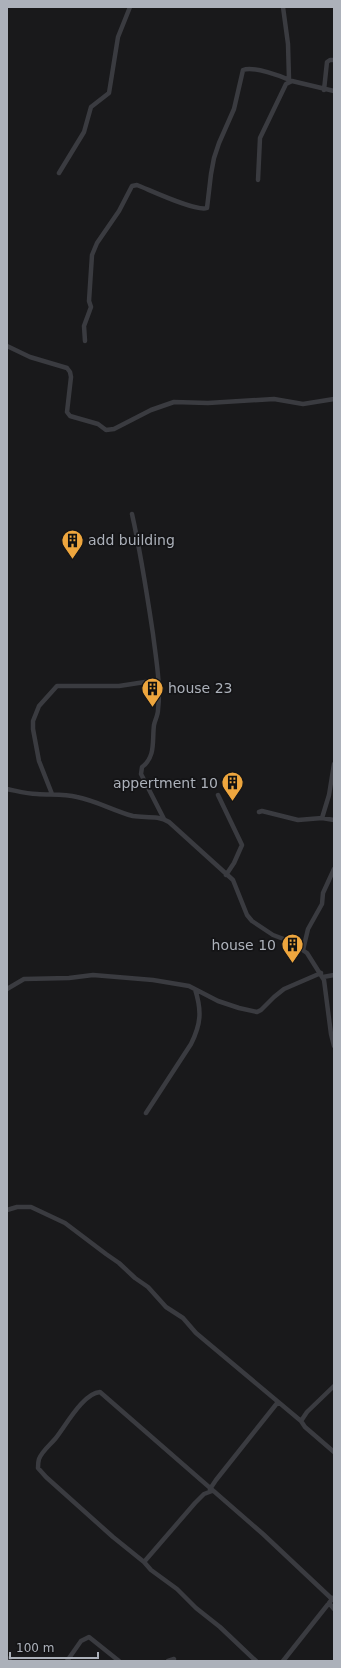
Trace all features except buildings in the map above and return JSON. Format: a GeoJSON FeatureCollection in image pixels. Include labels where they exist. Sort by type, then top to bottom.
{"type":"FeatureCollection","features":[{"type":"Feature","properties":{"kind":"street"},"geometry":{"type":"LineString","coordinates":[[59,173],[84,132],[91,107],[109,93],[118,37],[130,7]]}},
{"type":"Feature","properties":{"kind":"street"},"geometry":{"type":"LineString","coordinates":[[258,180],[259,142],[261,134],[285,86],[290,80],[288,44],[283,7]]}},
{"type":"Feature","properties":{"kind":"street"},"geometry":{"type":"LineString","coordinates":[[324,90],[327,62],[334,60]]}},
{"type":"Feature","properties":{"kind":"street"},"geometry":{"type":"LineString","coordinates":[[85,341],[84,326],[91,307],[89,301],[92,254],[97,243],[119,211],[132,186],[137,185],[173,200],[202,209],[207,208],[214,158],[234,109],[243,70],[258,70],[334,92]]}},
{"type":"Feature","properties":{"kind":"street"},"geometry":{"type":"LineString","coordinates":[[7,346],[30,357],[67,368],[71,377],[67,412],[70,416],[98,424],[106,430],[114,429],[151,410],[174,402],[208,403],[274,399],[303,404],[334,399]]}},
{"type":"Feature","properties":{"kind":"street"},"geometry":{"type":"LineString","coordinates":[[132,514],[140,550],[158,680],[158,709],[154,725],[153,749],[150,758],[142,767],[141,774],[164,819],[201,850],[233,880],[247,915],[252,921],[273,936],[289,941],[307,953],[322,975],[334,1046]]}},
{"type":"Feature","properties":{"kind":"street"},"geometry":{"type":"LineString","coordinates":[[52,794],[39,761],[33,729],[33,721],[39,706],[46,696],[57,686],[119,686],[158,680]]}},
{"type":"Feature","properties":{"kind":"street"},"geometry":{"type":"LineString","coordinates":[[322,818],[329,795],[334,764]]}},
{"type":"Feature","properties":{"kind":"street"},"geometry":{"type":"LineString","coordinates":[[7,789],[36,794],[52,794],[83,798],[137,816],[164,819]]}},
{"type":"Feature","properties":{"kind":"street"},"geometry":{"type":"LineString","coordinates":[[218,795],[242,845],[234,863],[226,875]]}},
{"type":"Feature","properties":{"kind":"street"},"geometry":{"type":"LineString","coordinates":[[258,812],[262,811],[298,820],[322,818],[334,820]]}},
{"type":"Feature","properties":{"kind":"street"},"geometry":{"type":"LineString","coordinates":[[303,950],[308,929],[322,904],[323,893],[334,869]]}},
{"type":"Feature","properties":{"kind":"street"},"geometry":{"type":"LineString","coordinates":[[7,988],[24,979],[104,975],[117,978],[167,982],[189,986],[218,1001],[238,1008],[257,1012],[284,989],[322,975],[334,975]]}},
{"type":"Feature","properties":{"kind":"street"},"geometry":{"type":"LineString","coordinates":[[146,1113],[191,1044],[196,1033],[199,1022],[200,1008],[195,989]]}},
{"type":"Feature","properties":{"kind":"street"},"geometry":{"type":"LineString","coordinates":[[7,1210],[17,1207],[31,1207],[74,1228],[148,1287],[166,1307],[183,1318],[212,1348],[301,1421],[305,1427],[334,1452]]}},
{"type":"Feature","properties":{"kind":"street"},"geometry":{"type":"LineString","coordinates":[[301,1421],[307,1412],[334,1386]]}},
{"type":"Feature","properties":{"kind":"street"},"geometry":{"type":"LineString","coordinates":[[256,1661],[220,1627],[196,1608],[177,1589],[150,1570],[144,1562],[97,1523],[38,1468],[39,1458],[55,1439],[71,1416],[95,1392],[100,1392],[263,1534],[332,1600],[334,1609]]}},
{"type":"Feature","properties":{"kind":"street"},"geometry":{"type":"LineString","coordinates":[[144,1562],[195,1503],[204,1494],[211,1490],[220,1474],[278,1402]]}},
{"type":"Feature","properties":{"kind":"street"},"geometry":{"type":"LineString","coordinates":[[283,1661],[332,1600]]}},
{"type":"Feature","properties":{"kind":"street"},"geometry":{"type":"LineString","coordinates":[[67,1661],[81,1641],[89,1637],[119,1661]]}},
{"type":"Feature","properties":{"kind":"street"},"geometry":{"type":"LineString","coordinates":[[7,1658],[10,1661]]}},
{"type":"Feature","properties":{"kind":"street"},"geometry":{"type":"LineString","coordinates":[[168,1661],[174,1659]]}},
{"type":"Feature","properties":{"kind":"place","name":"add building"},"geometry":{"type":"Point","coordinates":[72,560]}},
{"type":"Feature","properties":{"kind":"place","name":"house 23"},"geometry":{"type":"Point","coordinates":[153,708]}},
{"type":"Feature","properties":{"kind":"place","name":"appertment 10"},"geometry":{"type":"Point","coordinates":[233,802]}},
{"type":"Feature","properties":{"kind":"place","name":"house 10"},"geometry":{"type":"Point","coordinates":[292,964]}}]}
